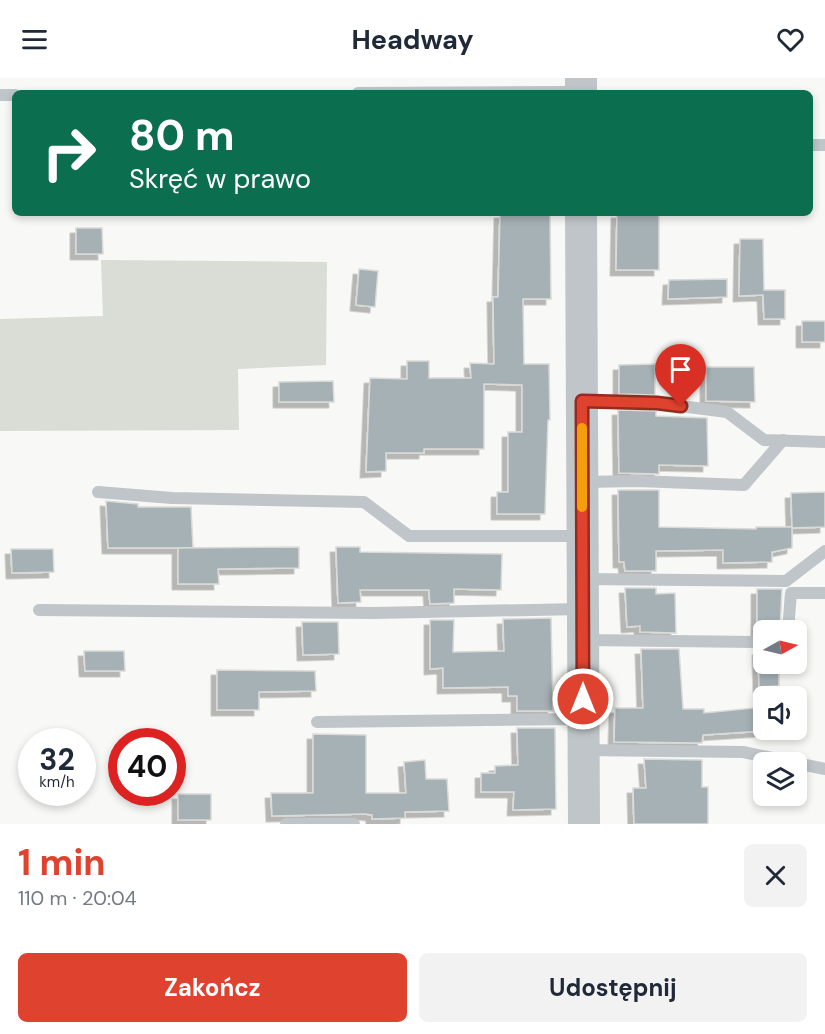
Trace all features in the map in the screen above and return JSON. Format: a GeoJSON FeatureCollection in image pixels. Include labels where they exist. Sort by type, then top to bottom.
{"type":"FeatureCollection","features":[{"type":"Feature","properties":{"kind":"street"},"geometry":{"type":"LineString","coordinates":[[581,216],[584,824]]}},
{"type":"Feature","properties":{"kind":"lane"},"geometry":{"type":"LineString","coordinates":[[492,90],[581,88]]}},
{"type":"Feature","properties":{"kind":"lane"},"geometry":{"type":"LineString","coordinates":[[582,401],[657,403],[727,412],[764,440],[825,442]]}},
{"type":"Feature","properties":{"kind":"lane"},"geometry":{"type":"LineString","coordinates":[[582,482],[637,481],[744,485],[783,440]]}},
{"type":"Feature","properties":{"kind":"lane"},"geometry":{"type":"LineString","coordinates":[[98,492],[172,498],[364,502],[409,536],[582,536]]}},
{"type":"Feature","properties":{"kind":"lane"},"geometry":{"type":"LineString","coordinates":[[39,610],[373,614],[582,609],[786,580],[825,551]]}},
{"type":"Feature","properties":{"kind":"lane"},"geometry":{"type":"LineString","coordinates":[[789,620],[791,593],[825,593]]}},
{"type":"Feature","properties":{"kind":"lane"},"geometry":{"type":"LineString","coordinates":[[582,609],[753,642]]}},
{"type":"Feature","properties":{"kind":"lane"},"geometry":{"type":"LineString","coordinates":[[317,722],[583,719]]}},
{"type":"Feature","properties":{"kind":"lane"},"geometry":{"type":"LineString","coordinates":[[583,750],[743,752],[753,754]]}},
{"type":"Feature","properties":{"kind":"lane"},"geometry":{"type":"LineString","coordinates":[[807,765],[825,769]]}},
{"type":"Feature","properties":{"kind":"lane"},"geometry":{"type":"LineString","coordinates":[[286,824],[354,824]]}},
{"type":"Feature","properties":{"kind":"shaded area"},"geometry":{"type":"Polygon","coordinates":[[[101,260],[327,262],[326,365],[238,369],[239,430],[0,431],[0,319],[103,316],[101,260]]]}},
{"type":"Feature","properties":{"kind":"building"},"geometry":{"type":"Polygon","coordinates":[[[500,216],[550,216],[551,299],[523,299],[524,364],[549,364],[550,420],[548,420],[545,514],[497,514],[497,492],[508,492],[508,432],[522,432],[522,385],[484,384],[484,449],[424,449],[424,453],[386,453],[386,471],[366,472],[370,378],[407,379],[407,361],[429,361],[429,378],[471,378],[470,363],[494,364],[493,297],[498,297],[500,216]]]}},
{"type":"Feature","properties":{"kind":"building"},"geometry":{"type":"Polygon","coordinates":[[[617,216],[659,216],[659,270],[616,270],[617,216]]]}},
{"type":"Feature","properties":{"kind":"building"},"geometry":{"type":"Polygon","coordinates":[[[76,228],[102,228],[103,254],[76,254],[76,228]]]}},
{"type":"Feature","properties":{"kind":"building"},"geometry":{"type":"Polygon","coordinates":[[[740,239],[763,239],[764,290],[785,290],[785,319],[764,319],[763,295],[739,296],[740,239]]]}},
{"type":"Feature","properties":{"kind":"building"},"geometry":{"type":"Polygon","coordinates":[[[359,269],[378,271],[375,307],[356,305],[359,269]]]}},
{"type":"Feature","properties":{"kind":"building"},"geometry":{"type":"Polygon","coordinates":[[[727,279],[727,297],[668,299],[669,280],[727,279]]]}},
{"type":"Feature","properties":{"kind":"building"},"geometry":{"type":"Polygon","coordinates":[[[802,321],[825,321],[825,342],[802,342],[802,321]]]}},
{"type":"Feature","properties":{"kind":"building"},"geometry":{"type":"Polygon","coordinates":[[[655,364],[655,395],[619,394],[619,365],[655,364]]]}},
{"type":"Feature","properties":{"kind":"building"},"geometry":{"type":"Polygon","coordinates":[[[706,367],[754,367],[755,402],[706,401],[706,367]]]}},
{"type":"Feature","properties":{"kind":"building"},"geometry":{"type":"Polygon","coordinates":[[[333,381],[334,402],[279,402],[279,382],[333,381]]]}},
{"type":"Feature","properties":{"kind":"building"},"geometry":{"type":"Polygon","coordinates":[[[618,410],[656,411],[656,416],[707,418],[708,466],[659,465],[659,474],[619,473],[618,410]]]}},
{"type":"Feature","properties":{"kind":"building"},"geometry":{"type":"Polygon","coordinates":[[[618,490],[659,490],[659,527],[756,529],[756,527],[792,527],[791,493],[825,492],[825,527],[792,528],[792,548],[772,552],[772,562],[723,563],[723,550],[656,551],[656,571],[625,571],[624,562],[619,562],[618,490]]]}},
{"type":"Feature","properties":{"kind":"building"},"geometry":{"type":"Polygon","coordinates":[[[106,501],[138,504],[138,507],[191,507],[193,548],[108,548],[106,501]]]}},
{"type":"Feature","properties":{"kind":"building"},"geometry":{"type":"Polygon","coordinates":[[[299,547],[299,568],[218,569],[219,584],[178,584],[178,548],[299,547]]]}},
{"type":"Feature","properties":{"kind":"building"},"geometry":{"type":"Polygon","coordinates":[[[336,547],[360,547],[360,552],[502,554],[501,590],[454,589],[454,603],[430,604],[429,590],[360,590],[361,602],[338,603],[336,547]]]}},
{"type":"Feature","properties":{"kind":"building"},"geometry":{"type":"Polygon","coordinates":[[[11,549],[53,549],[54,572],[12,573],[11,549]]]}},
{"type":"Feature","properties":{"kind":"building"},"geometry":{"type":"Polygon","coordinates":[[[625,588],[656,588],[656,594],[675,593],[676,633],[640,632],[640,626],[627,627],[625,588]]]}},
{"type":"Feature","properties":{"kind":"building"},"geometry":{"type":"Polygon","coordinates":[[[757,589],[782,589],[780,620],[757,620],[757,589]]]}},
{"type":"Feature","properties":{"kind":"building"},"geometry":{"type":"Polygon","coordinates":[[[551,618],[553,711],[517,711],[517,696],[508,696],[508,687],[443,688],[443,668],[430,669],[430,620],[454,620],[453,652],[504,651],[503,619],[551,618]]]}},
{"type":"Feature","properties":{"kind":"building"},"geometry":{"type":"Polygon","coordinates":[[[302,622],[338,622],[339,654],[303,655],[302,622]]]}},
{"type":"Feature","properties":{"kind":"building"},"geometry":{"type":"Polygon","coordinates":[[[641,649],[679,649],[683,709],[704,709],[704,713],[753,708],[753,732],[703,735],[702,743],[614,742],[615,708],[643,708],[641,649]]]}},
{"type":"Feature","properties":{"kind":"building"},"geometry":{"type":"Polygon","coordinates":[[[84,651],[124,651],[125,671],[85,671],[84,651]]]}},
{"type":"Feature","properties":{"kind":"building"},"geometry":{"type":"Polygon","coordinates":[[[217,670],[315,671],[316,691],[259,692],[259,710],[217,710],[217,670]]]}},
{"type":"Feature","properties":{"kind":"building"},"geometry":{"type":"Polygon","coordinates":[[[759,674],[779,674],[779,686],[759,686],[759,674]]]}},
{"type":"Feature","properties":{"kind":"building"},"geometry":{"type":"Polygon","coordinates":[[[517,728],[555,728],[556,809],[513,810],[514,792],[481,792],[481,773],[495,773],[495,766],[518,765],[517,728]]]}},
{"type":"Feature","properties":{"kind":"building"},"geometry":{"type":"Polygon","coordinates":[[[313,734],[366,735],[366,793],[406,793],[404,762],[425,760],[426,779],[447,779],[449,811],[405,812],[405,818],[372,819],[372,815],[365,814],[272,816],[271,793],[313,793],[313,734]]]}},
{"type":"Feature","properties":{"kind":"building"},"geometry":{"type":"Polygon","coordinates":[[[644,759],[702,760],[702,787],[708,787],[708,824],[634,824],[633,788],[646,788],[644,759]]]}},
{"type":"Feature","properties":{"kind":"building"},"geometry":{"type":"Polygon","coordinates":[[[186,794],[211,794],[211,820],[178,820],[178,806],[186,806],[186,794]]]}},
{"type":"Feature","properties":{"kind":"slow traffic"},"geometry":{"type":"LineString","coordinates":[[582,428],[582,507]]}},
{"type":"Feature","properties":{"kind":"route"},"geometry":{"type":"LineString","coordinates":[[583,699],[582,401],[681,406]]}}]}
